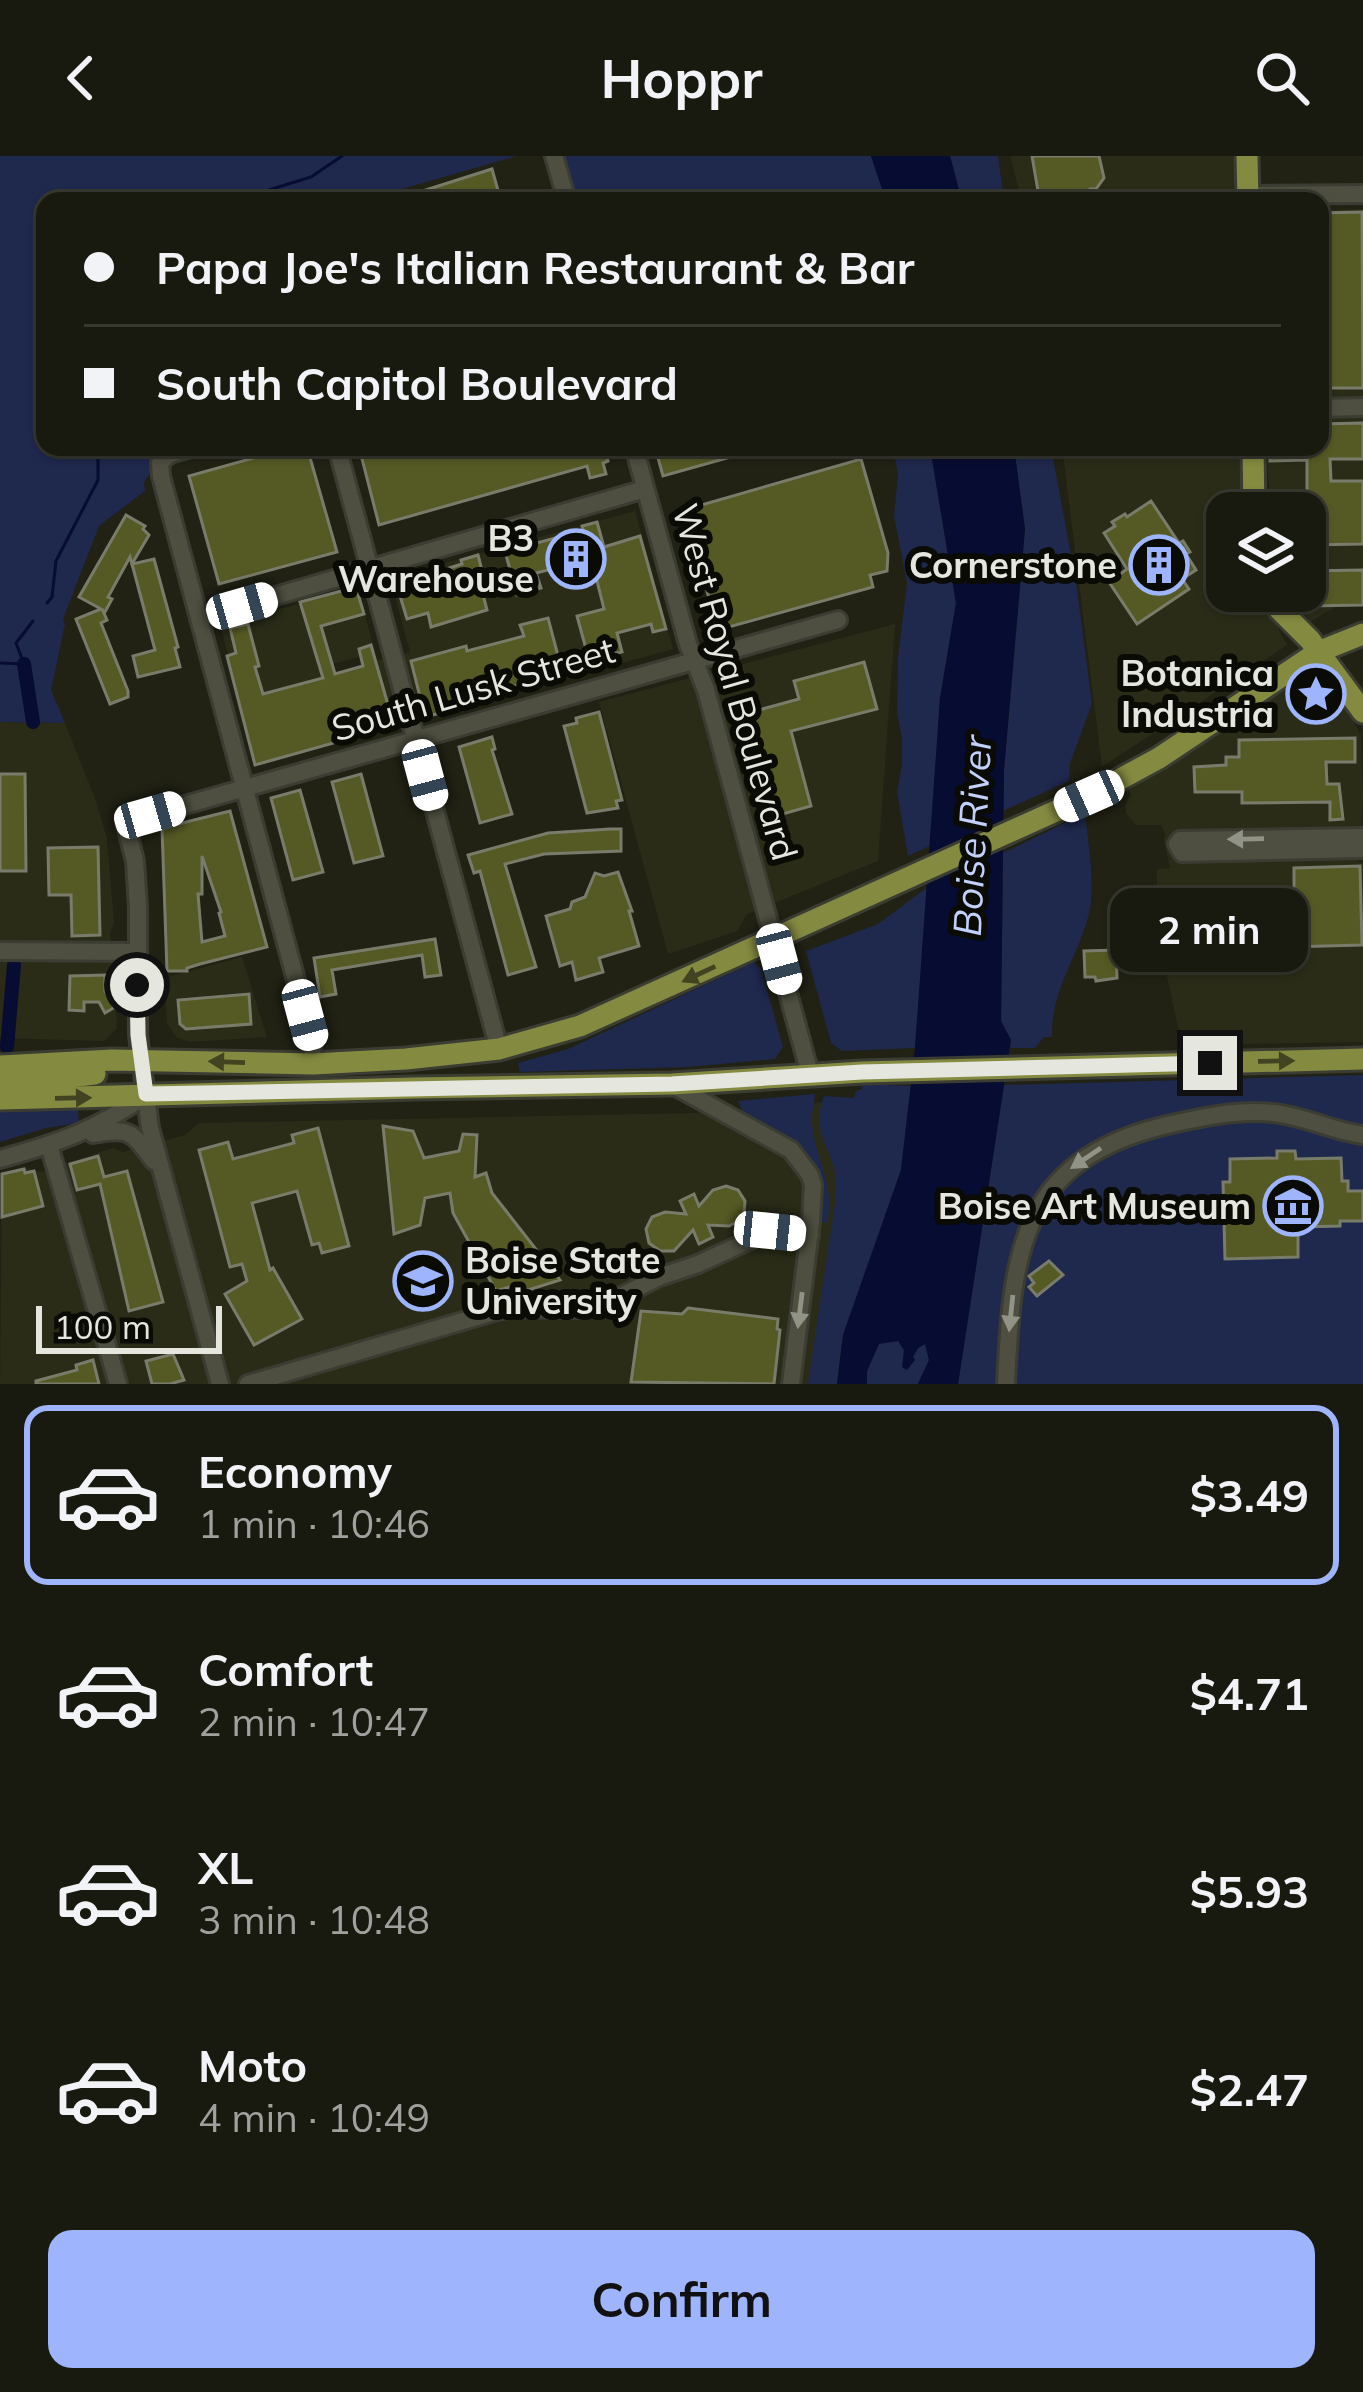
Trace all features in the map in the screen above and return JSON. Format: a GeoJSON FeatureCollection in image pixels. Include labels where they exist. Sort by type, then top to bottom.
{"type":"FeatureCollection","features":[{"type":"Feature","properties":{"kind":"main road"},"geometry":{"type":"LineString","coordinates":[[1247,156],[1248,192]]}},
{"type":"Feature","properties":{"kind":"main road"},"geometry":{"type":"LineString","coordinates":[[1252,456],[1253,492]]}},
{"type":"Feature","properties":{"kind":"main road"},"geometry":{"type":"LineString","coordinates":[[1282,612],[1363,712]]}},
{"type":"Feature","properties":{"kind":"main road"},"geometry":{"type":"LineString","coordinates":[[0,1066],[406,1059],[499,1049],[580,1026],[1089,796],[1159,758],[1318,652],[1363,634]]}},
{"type":"Feature","properties":{"kind":"main road"},"geometry":{"type":"LineString","coordinates":[[0,1099],[672,1084],[862,1072],[1363,1059]]}},
{"type":"Feature","properties":{"kind":"main road"},"geometry":{"type":"LineString","coordinates":[[0,1084],[143,1065]]}},
{"type":"Feature","properties":{"kind":"street"},"geometry":{"type":"LineString","coordinates":[[554,156],[564,192]]}},
{"type":"Feature","properties":{"kind":"street"},"geometry":{"type":"LineString","coordinates":[[1329,195],[1363,194]]}},
{"type":"Feature","properties":{"kind":"street"},"geometry":{"type":"LineString","coordinates":[[1329,408],[1363,407]]}},
{"type":"Feature","properties":{"kind":"street"},"geometry":{"type":"LineString","coordinates":[[168,456],[160,462],[161,476],[312,1040],[313,1064]]}},
{"type":"Feature","properties":{"kind":"street"},"geometry":{"type":"LineString","coordinates":[[339,456],[499,1049]]}},
{"type":"Feature","properties":{"kind":"street","name":"West Royal Boulevard"},"geometry":{"type":"LineString","coordinates":[[636,456],[688,644],[706,690],[810,1074]]}},
{"type":"Feature","properties":{"kind":"street"},"geometry":{"type":"LineString","coordinates":[[199,618],[645,489]]}},
{"type":"Feature","properties":{"kind":"street","name":"South Lusk Street"},"geometry":{"type":"LineString","coordinates":[[136,952],[135,861],[125,822],[838,620]]}},
{"type":"Feature","properties":{"kind":"street"},"geometry":{"type":"LineString","coordinates":[[1363,837],[1180,840],[1178,849],[1182,853],[1363,848]]}},
{"type":"Feature","properties":{"kind":"street"},"geometry":{"type":"LineString","coordinates":[[0,951],[136,952],[138,1035],[150,1128],[220,1384]]}},
{"type":"Feature","properties":{"kind":"street"},"geometry":{"type":"LineString","coordinates":[[743,1078],[735,1104],[743,1124]]}},
{"type":"Feature","properties":{"kind":"street"},"geometry":{"type":"LineString","coordinates":[[672,1084],[791,1150],[813,1186],[791,1384]]}},
{"type":"Feature","properties":{"kind":"street"},"geometry":{"type":"LineString","coordinates":[[0,1159],[113,1118],[146,1094]]}},
{"type":"Feature","properties":{"kind":"street"},"geometry":{"type":"LineString","coordinates":[[1006,1384],[1017,1266],[1028,1228],[1042,1202],[1072,1166],[1142,1131],[1245,1112],[1270,1112],[1363,1135]]}},
{"type":"Feature","properties":{"kind":"street"},"geometry":{"type":"LineString","coordinates":[[68,1138],[120,1129],[130,1132],[162,1172]]}},
{"type":"Feature","properties":{"kind":"street"},"geometry":{"type":"LineString","coordinates":[[49,1145],[118,1384]]}},
{"type":"Feature","properties":{"kind":"street"},"geometry":{"type":"LineString","coordinates":[[248,1384],[497,1311],[602,1306],[770,1231],[810,1235]]}},
{"type":"Feature","properties":{"kind":"shaded area"},"geometry":{"type":"Polygon","coordinates":[[[0,156],[517,156],[391,192],[36,192],[36,456],[163,456],[144,482],[145,491],[99,526],[63,619],[51,690],[65,723],[0,722],[0,156]]]}},
{"type":"Feature","properties":{"kind":"shaded area"},"geometry":{"type":"Polygon","coordinates":[[[543,156],[871,156],[883,192],[553,192],[543,156]]]}},
{"type":"Feature","properties":{"kind":"shaded area"},"geometry":{"type":"Polygon","coordinates":[[[950,156],[998,156],[1003,192],[960,192],[950,156]]]}},
{"type":"Feature","properties":{"kind":"shaded area"},"geometry":{"type":"Polygon","coordinates":[[[1010,156],[1237,156],[1239,192],[1020,192],[1010,156]]]}},
{"type":"Feature","properties":{"kind":"shaded area"},"geometry":{"type":"Polygon","coordinates":[[[1363,209],[1363,603],[1342,603],[1310,622],[1305,612],[1326,612],[1326,492],[1269,492],[1267,456],[1329,456],[1329,210],[1363,209]]]}},
{"type":"Feature","properties":{"kind":"shaded area"},"geometry":{"type":"Polygon","coordinates":[[[895,456],[932,456],[956,603],[940,698],[932,845],[908,856],[897,792],[902,765],[898,657],[907,583],[894,516],[895,456]]]}},
{"type":"Feature","properties":{"kind":"shaded area"},"geometry":{"type":"Polygon","coordinates":[[[1015,456],[1053,456],[1092,704],[1070,763],[1069,781],[1003,811],[1004,770],[1025,529],[1015,456]]]}},
{"type":"Feature","properties":{"kind":"shaded area"},"geometry":{"type":"Polygon","coordinates":[[[1063,456],[1240,456],[1242,492],[1206,492],[1206,612],[1269,612],[1287,645],[1102,767],[1063,456]]]}},
{"type":"Feature","properties":{"kind":"shaded area"},"geometry":{"type":"Polygon","coordinates":[[[635,511],[673,649],[258,763],[220,625],[358,588],[375,653],[320,667],[322,675],[410,652],[390,578],[635,511]]]}},
{"type":"Feature","properties":{"kind":"shaded area"},"geometry":{"type":"Polygon","coordinates":[[[895,624],[878,861],[747,914],[737,931],[668,954],[599,702],[895,624]]]}},
{"type":"Feature","properties":{"kind":"shaded area"},"geometry":{"type":"Polygon","coordinates":[[[1311,674],[1338,695],[1361,735],[1363,1042],[1182,1045],[1157,930],[1157,869],[1170,868],[1165,834],[1161,825],[1137,825],[1131,820],[1125,805],[1131,794],[1127,788],[1281,686],[1311,674]]]}},
{"type":"Feature","properties":{"kind":"shaded area"},"geometry":{"type":"Polygon","coordinates":[[[0,722],[65,723],[96,801],[107,839],[114,923],[110,933],[117,1028],[104,1041],[0,1038],[0,722]]]}},
{"type":"Feature","properties":{"kind":"shaded area"},"geometry":{"type":"Polygon","coordinates":[[[1085,813],[1090,909],[1056,1003],[1052,1037],[1044,1037],[1035,1048],[1010,1048],[1001,1022],[1003,853],[1085,813]]]}},
{"type":"Feature","properties":{"kind":"shaded area"},"geometry":{"type":"Polygon","coordinates":[[[929,886],[915,1048],[842,1051],[831,1043],[806,951],[878,924],[929,886]]]}},
{"type":"Feature","properties":{"kind":"shaded area"},"geometry":{"type":"Polygon","coordinates":[[[242,957],[267,1037],[189,1042],[176,1037],[167,1023],[164,978],[242,957]]]}},
{"type":"Feature","properties":{"kind":"shaded area"},"geometry":{"type":"Polygon","coordinates":[[[754,962],[761,969],[783,1047],[775,1059],[689,1067],[520,1072],[518,1063],[568,1049],[754,962]]]}},
{"type":"Feature","properties":{"kind":"shaded area"},"geometry":{"type":"Polygon","coordinates":[[[1363,1075],[1363,1384],[958,1384],[1004,1085],[1363,1075]]]}},
{"type":"Feature","properties":{"kind":"shaded area"},"geometry":{"type":"Polygon","coordinates":[[[862,1084],[911,1086],[901,1170],[843,1335],[837,1384],[808,1384],[836,1188],[820,1127],[820,1108],[824,1096],[854,1098],[862,1084]]]}},
{"type":"Feature","properties":{"kind":"shaded area"},"geometry":{"type":"Polygon","coordinates":[[[815,1094],[812,1123],[829,1196],[827,1223],[817,1221],[814,1176],[804,1153],[751,1118],[738,1101],[815,1094]]]}},
{"type":"Feature","properties":{"kind":"shaded area","name":"Boise State University"},"geometry":{"type":"Polygon","coordinates":[[[872,1098],[831,1384],[0,1384],[2,1173],[22,1167],[41,1172],[113,1148],[123,1152],[185,1135],[199,1123],[692,1113],[872,1098]]]}},
{"type":"Feature","properties":{"kind":"shaded area"},"geometry":{"type":"Polygon","coordinates":[[[0,1110],[78,1110],[79,1123],[0,1142],[0,1110]]]}},
{"type":"Feature","properties":{"kind":"shaded area"},"geometry":{"type":"Polygon","coordinates":[[[899,1341],[913,1357],[925,1343],[929,1360],[918,1384],[867,1384],[867,1371],[879,1343],[899,1341]]]}},
{"type":"Feature","properties":{"kind":"water"},"geometry":{"type":"Polygon","coordinates":[[[871,156],[950,156],[960,192],[883,192],[871,156]]]}},
{"type":"Feature","properties":{"kind":"water","name":"Boise River"},"geometry":{"type":"Polygon","coordinates":[[[932,456],[1015,456],[1025,529],[1004,770],[1001,1021],[1011,1040],[958,1384],[918,1384],[929,1360],[925,1344],[907,1370],[902,1367],[904,1350],[898,1341],[879,1344],[867,1371],[867,1384],[837,1384],[843,1335],[901,1170],[915,1048],[940,698],[956,603],[932,456]]]}},
{"type":"Feature","properties":{"kind":"building"},"geometry":{"type":"Polygon","coordinates":[[[1032,156],[1099,156],[1104,178],[1096,189],[1038,191],[1032,156]]]}},
{"type":"Feature","properties":{"kind":"building"},"geometry":{"type":"Polygon","coordinates":[[[492,169],[498,192],[419,192],[492,169]]]}},
{"type":"Feature","properties":{"kind":"building"},"geometry":{"type":"Polygon","coordinates":[[[1362,212],[1363,388],[1329,388],[1329,213],[1362,212]]]}},
{"type":"Feature","properties":{"kind":"building"},"geometry":{"type":"Polygon","coordinates":[[[1363,423],[1363,459],[1330,459],[1331,481],[1363,481],[1363,544],[1326,545],[1326,492],[1307,492],[1307,460],[1270,461],[1270,456],[1329,456],[1329,424],[1363,423]]]}},
{"type":"Feature","properties":{"kind":"building"},"geometry":{"type":"Polygon","coordinates":[[[261,456],[310,456],[337,552],[219,584],[189,476],[261,456]]]}},
{"type":"Feature","properties":{"kind":"building"},"geometry":{"type":"Polygon","coordinates":[[[361,456],[610,456],[603,463],[606,474],[590,478],[587,466],[379,525],[361,456]]]}},
{"type":"Feature","properties":{"kind":"building"},"geometry":{"type":"Polygon","coordinates":[[[657,456],[735,456],[663,476],[657,456]]]}},
{"type":"Feature","properties":{"kind":"building"},"geometry":{"type":"Polygon","coordinates":[[[861,459],[888,553],[887,571],[870,575],[873,587],[718,630],[684,510],[861,459]]]}},
{"type":"Feature","properties":{"kind":"building","name":"Cornerstone"},"geometry":{"type":"Polygon","coordinates":[[[1151,501],[1179,543],[1183,541],[1196,570],[1182,579],[1189,589],[1137,624],[1109,582],[1127,569],[1104,533],[1115,526],[1112,522],[1151,501]]]}},
{"type":"Feature","properties":{"kind":"building"},"geometry":{"type":"Polygon","coordinates":[[[126,515],[145,526],[149,535],[132,564],[130,557],[103,611],[107,620],[101,623],[128,691],[128,697],[110,704],[76,619],[101,609],[79,597],[126,515]]]}},
{"type":"Feature","properties":{"kind":"building"},"geometry":{"type":"Polygon","coordinates":[[[597,522],[604,547],[640,536],[666,629],[653,632],[651,624],[617,633],[622,652],[589,660],[577,616],[604,609],[595,573],[567,581],[563,566],[536,573],[541,588],[517,595],[506,555],[555,538],[559,551],[587,543],[582,526],[597,522]]]}},
{"type":"Feature","properties":{"kind":"building"},"geometry":{"type":"Polygon","coordinates":[[[478,555],[487,610],[431,627],[428,613],[407,619],[397,586],[448,574],[446,569],[478,555]]]}},
{"type":"Feature","properties":{"kind":"building"},"geometry":{"type":"Polygon","coordinates":[[[154,559],[180,667],[138,677],[133,656],[155,650],[132,564],[154,559]]]}},
{"type":"Feature","properties":{"kind":"building"},"geometry":{"type":"Polygon","coordinates":[[[1363,570],[1363,605],[1326,606],[1326,571],[1363,570]]]}},
{"type":"Feature","properties":{"kind":"building"},"geometry":{"type":"Polygon","coordinates":[[[356,587],[364,614],[321,626],[335,674],[363,666],[359,649],[371,645],[394,726],[255,765],[227,656],[236,653],[230,628],[248,624],[263,694],[323,678],[300,602],[356,587]]]}},
{"type":"Feature","properties":{"kind":"building"},"geometry":{"type":"Polygon","coordinates":[[[548,618],[561,667],[497,691],[494,698],[425,717],[411,661],[524,636],[520,625],[548,618]]]}},
{"type":"Feature","properties":{"kind":"building"},"geometry":{"type":"Polygon","coordinates":[[[864,662],[877,709],[791,731],[811,806],[765,819],[737,716],[799,699],[794,681],[864,662]]]}},
{"type":"Feature","properties":{"kind":"building"},"geometry":{"type":"Polygon","coordinates":[[[599,712],[622,800],[616,801],[618,808],[587,813],[564,726],[599,712]]]}},
{"type":"Feature","properties":{"kind":"building"},"geometry":{"type":"Polygon","coordinates":[[[492,737],[512,814],[480,823],[459,747],[492,737]]]}},
{"type":"Feature","properties":{"kind":"building"},"geometry":{"type":"Polygon","coordinates":[[[1355,738],[1355,762],[1326,762],[1327,784],[1339,784],[1343,819],[1330,820],[1330,802],[1242,803],[1242,792],[1195,792],[1194,767],[1226,765],[1226,757],[1239,757],[1239,740],[1355,738]]]}},
{"type":"Feature","properties":{"kind":"building"},"geometry":{"type":"Polygon","coordinates":[[[0,774],[25,774],[26,871],[0,871],[0,774]]]}},
{"type":"Feature","properties":{"kind":"building"},"geometry":{"type":"Polygon","coordinates":[[[361,774],[383,856],[354,863],[332,782],[361,774]]]}},
{"type":"Feature","properties":{"kind":"building"},"geometry":{"type":"Polygon","coordinates":[[[300,790],[323,872],[293,880],[271,798],[300,790]]]}},
{"type":"Feature","properties":{"kind":"building"},"geometry":{"type":"Polygon","coordinates":[[[230,811],[267,947],[187,971],[167,971],[162,828],[230,811]],[[202,856],[202,894],[198,894],[202,942],[225,936],[202,856]]]}},
{"type":"Feature","properties":{"kind":"building"},"geometry":{"type":"Polygon","coordinates":[[[621,829],[621,851],[544,854],[505,864],[536,967],[508,975],[480,871],[474,873],[468,855],[548,833],[621,829]]]}},
{"type":"Feature","properties":{"kind":"building"},"geometry":{"type":"Polygon","coordinates":[[[98,847],[100,935],[72,936],[71,895],[49,895],[48,848],[98,847]]]}},
{"type":"Feature","properties":{"kind":"building"},"geometry":{"type":"Polygon","coordinates":[[[1360,866],[1362,945],[1288,947],[1288,938],[1199,941],[1197,895],[1294,893],[1294,868],[1360,866]]]}},
{"type":"Feature","properties":{"kind":"building"},"geometry":{"type":"Polygon","coordinates":[[[618,872],[639,946],[599,958],[603,972],[576,980],[572,962],[560,966],[546,916],[570,909],[572,902],[585,897],[595,873],[618,872]]]}},
{"type":"Feature","properties":{"kind":"building"},"geometry":{"type":"Polygon","coordinates":[[[435,939],[441,975],[425,977],[422,955],[332,970],[336,994],[320,997],[314,958],[435,939]]]}},
{"type":"Feature","properties":{"kind":"building"},"geometry":{"type":"Polygon","coordinates":[[[1116,950],[1117,978],[1096,981],[1085,977],[1084,951],[1116,950]]]}},
{"type":"Feature","properties":{"kind":"building"},"geometry":{"type":"Polygon","coordinates":[[[105,975],[105,991],[115,1007],[105,1013],[99,1002],[84,1002],[84,1011],[69,1010],[70,976],[105,975]]]}},
{"type":"Feature","properties":{"kind":"building"},"geometry":{"type":"Polygon","coordinates":[[[249,994],[251,1024],[186,1029],[180,1024],[178,1000],[249,994]]]}},
{"type":"Feature","properties":{"kind":"building"},"geometry":{"type":"Polygon","coordinates":[[[383,1126],[413,1131],[424,1158],[459,1151],[463,1134],[477,1135],[475,1177],[486,1173],[492,1193],[560,1280],[525,1291],[520,1284],[496,1291],[453,1213],[450,1193],[425,1198],[420,1225],[394,1234],[383,1126]]]}},
{"type":"Feature","properties":{"kind":"building"},"geometry":{"type":"Polygon","coordinates":[[[318,1128],[349,1246],[322,1253],[319,1243],[312,1245],[297,1191],[252,1203],[270,1270],[273,1268],[302,1319],[254,1345],[225,1294],[247,1281],[242,1264],[230,1267],[199,1150],[228,1142],[233,1159],[294,1143],[292,1135],[318,1128]]]}},
{"type":"Feature","properties":{"kind":"building","name":"Boise Art Museum"},"geometry":{"type":"Polygon","coordinates":[[[1277,1151],[1295,1151],[1296,1159],[1341,1158],[1342,1181],[1348,1181],[1348,1191],[1363,1191],[1363,1221],[1298,1227],[1298,1257],[1225,1259],[1223,1182],[1230,1182],[1230,1159],[1277,1158],[1277,1151]]]}},
{"type":"Feature","properties":{"kind":"building"},"geometry":{"type":"Polygon","coordinates":[[[98,1156],[104,1177],[127,1171],[163,1302],[129,1311],[100,1184],[77,1190],[70,1164],[98,1156]]]}},
{"type":"Feature","properties":{"kind":"building"},"geometry":{"type":"Polygon","coordinates":[[[24,1169],[25,1173],[34,1171],[43,1206],[2,1217],[2,1174],[24,1169]]]}},
{"type":"Feature","properties":{"kind":"building"},"geometry":{"type":"Polygon","coordinates":[[[726,1186],[738,1190],[745,1201],[740,1220],[729,1226],[708,1225],[713,1237],[699,1244],[693,1230],[674,1251],[660,1251],[649,1243],[646,1229],[652,1217],[665,1212],[686,1214],[680,1201],[694,1194],[699,1206],[713,1190],[726,1186]]]}},
{"type":"Feature","properties":{"kind":"building"},"geometry":{"type":"Polygon","coordinates":[[[1049,1261],[1063,1275],[1037,1296],[1029,1287],[1034,1283],[1029,1276],[1049,1261]]]}},
{"type":"Feature","properties":{"kind":"building"},"geometry":{"type":"Polygon","coordinates":[[[688,1308],[778,1319],[774,1384],[631,1382],[641,1311],[682,1314],[688,1308]]]}},
{"type":"Feature","properties":{"kind":"building"},"geometry":{"type":"Polygon","coordinates":[[[173,1354],[184,1380],[152,1384],[146,1361],[173,1354]]]}},
{"type":"Feature","properties":{"kind":"building"},"geometry":{"type":"Polygon","coordinates":[[[93,1360],[99,1384],[36,1384],[77,1370],[76,1365],[93,1360]]]}},
{"type":"Feature","properties":{"kind":"waterway"},"geometry":{"type":"LineString","coordinates":[[262,192],[311,177],[342,156]]}},
{"type":"Feature","properties":{"kind":"waterway"},"geometry":{"type":"LineString","coordinates":[[47,603],[52,597],[56,561],[98,480],[98,456]]}},
{"type":"Feature","properties":{"kind":"waterway"},"geometry":{"type":"LineString","coordinates":[[0,663],[24,664],[16,643],[33,621]]}},
{"type":"Feature","properties":{"kind":"waterway"},"geometry":{"type":"LineString","coordinates":[[24,664],[33,722]]}},
{"type":"Feature","properties":{"kind":"waterway"},"geometry":{"type":"LineString","coordinates":[[7,1047],[14,965]]}},
{"type":"Feature","properties":{"kind":"place","name":"B3 Warehouse"},"geometry":{"type":"Point","coordinates":[576,559]}},
{"type":"Feature","properties":{"kind":"place","name":"Cornerstone"},"geometry":{"type":"Point","coordinates":[1159,565]}},
{"type":"Feature","properties":{"kind":"place","name":"Botanica Industria"},"geometry":{"type":"Point","coordinates":[1316,694]}},
{"type":"Feature","properties":{"kind":"place","name":"Boise Art Museum"},"geometry":{"type":"Point","coordinates":[1293,1206]}},
{"type":"Feature","properties":{"kind":"place","name":"Boise State University"},"geometry":{"type":"Point","coordinates":[423,1281]}},
{"type":"Feature","properties":{"kind":"route"},"geometry":{"type":"LineString","coordinates":[[137,985],[146,1094],[672,1084],[862,1072],[1210,1063]]}}]}
